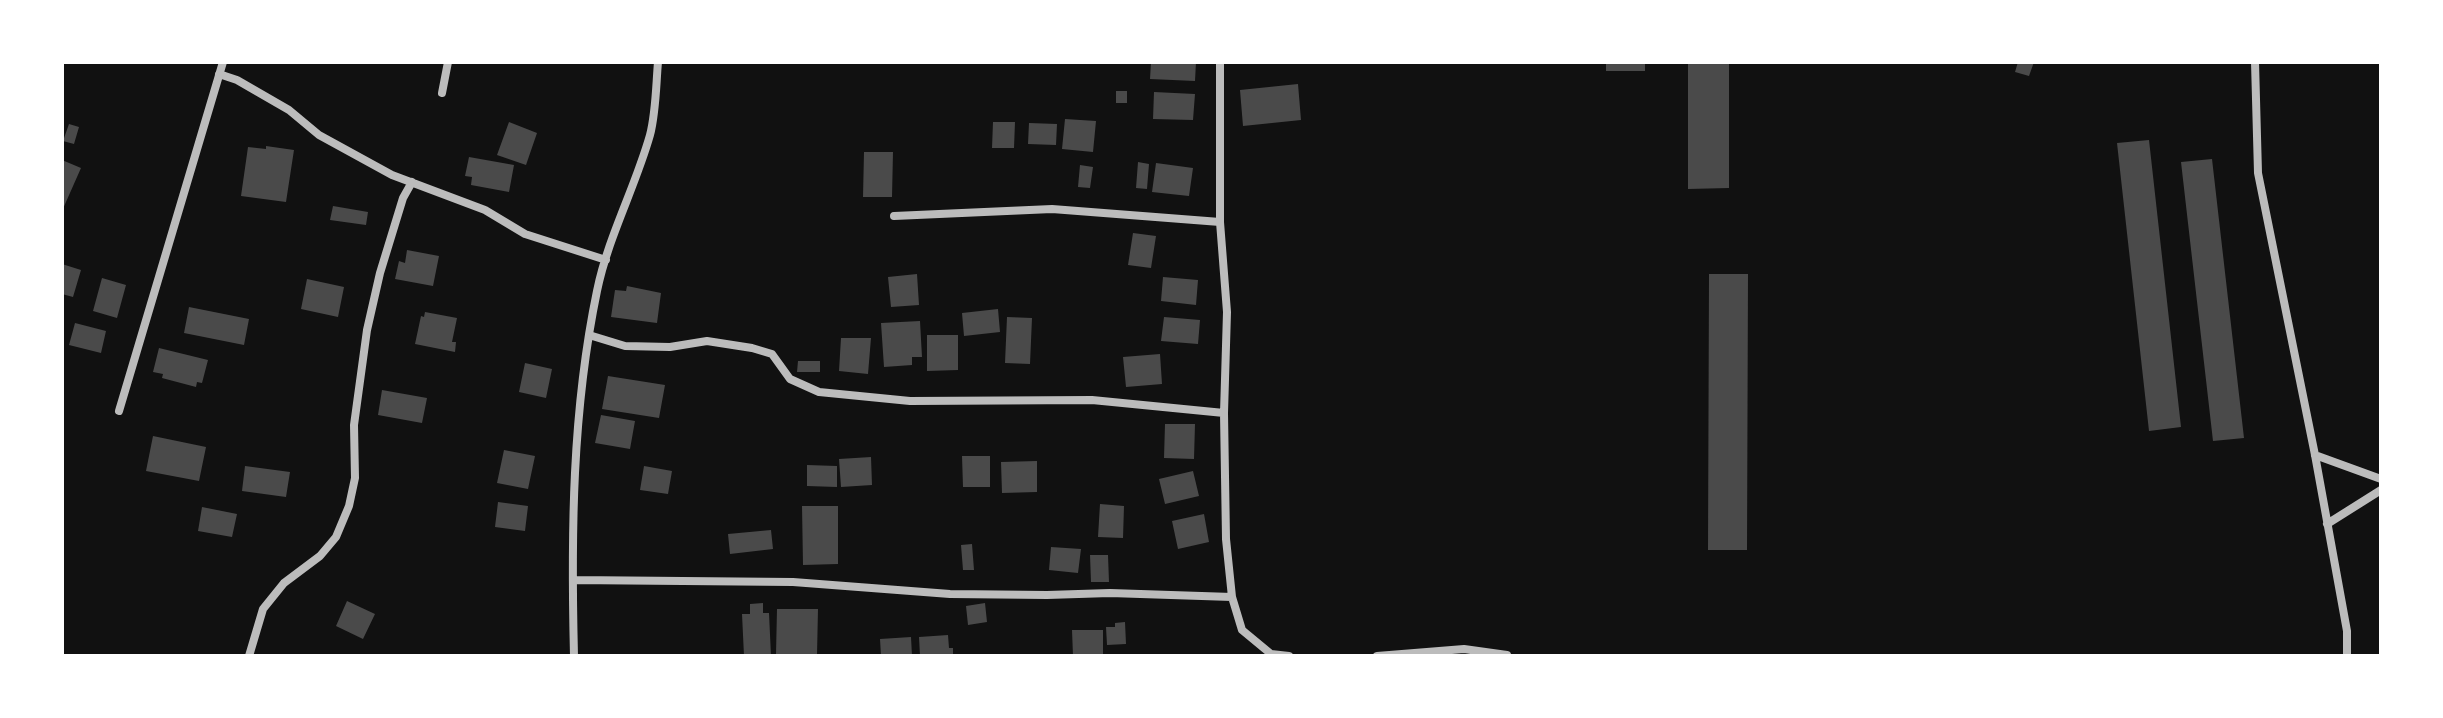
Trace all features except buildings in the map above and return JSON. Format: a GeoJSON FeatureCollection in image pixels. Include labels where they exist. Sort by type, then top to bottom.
{"type":"FeatureCollection","features":[{"type":"Feature","properties":{"kind":"street"},"geometry":{"type":"LineString","coordinates":[[119,411],[223,62]]}},
{"type":"Feature","properties":{"kind":"street"},"geometry":{"type":"LineString","coordinates":[[442,93],[448,62]]}},
{"type":"Feature","properties":{"kind":"street"},"geometry":{"type":"LineString","coordinates":[[574,656],[577,412],[597,288],[650,133],[658,62]]}},
{"type":"Feature","properties":{"kind":"street"},"geometry":{"type":"LineString","coordinates":[[1220,62],[1220,222],[1227,312],[1224,413],[1226,539],[1232,597],[1242,630],[1271,654],[1289,656]]}},
{"type":"Feature","properties":{"kind":"street"},"geometry":{"type":"LineString","coordinates":[[2255,62],[2258,173],[2315,455],[2347,631],[2347,656]]}},
{"type":"Feature","properties":{"kind":"street"},"geometry":{"type":"LineString","coordinates":[[219,74],[237,80],[289,110],[319,135],[354,156],[485,210],[525,234],[606,260]]}},
{"type":"Feature","properties":{"kind":"street"},"geometry":{"type":"LineString","coordinates":[[249,656],[263,609],[284,583],[320,556],[336,537],[349,506],[355,478],[354,425],[367,330],[380,273],[403,198],[412,182]]}},
{"type":"Feature","properties":{"kind":"street"},"geometry":{"type":"LineString","coordinates":[[894,216],[1052,209],[1220,222]]}},
{"type":"Feature","properties":{"kind":"street"},"geometry":{"type":"LineString","coordinates":[[589,335],[625,346],[670,347],[707,341],[752,348],[772,354],[790,379],[819,392],[910,401],[1092,400],[1224,413]]}},
{"type":"Feature","properties":{"kind":"street"},"geometry":{"type":"LineString","coordinates":[[2315,455],[2381,479]]}},
{"type":"Feature","properties":{"kind":"street"},"geometry":{"type":"LineString","coordinates":[[2327,524],[2381,490]]}},
{"type":"Feature","properties":{"kind":"street"},"geometry":{"type":"LineString","coordinates":[[573,580],[793,582],[950,594],[1110,593],[1232,597]]}},
{"type":"Feature","properties":{"kind":"street"},"geometry":{"type":"LineString","coordinates":[[1377,656],[1464,649],[1507,655]]}}]}
